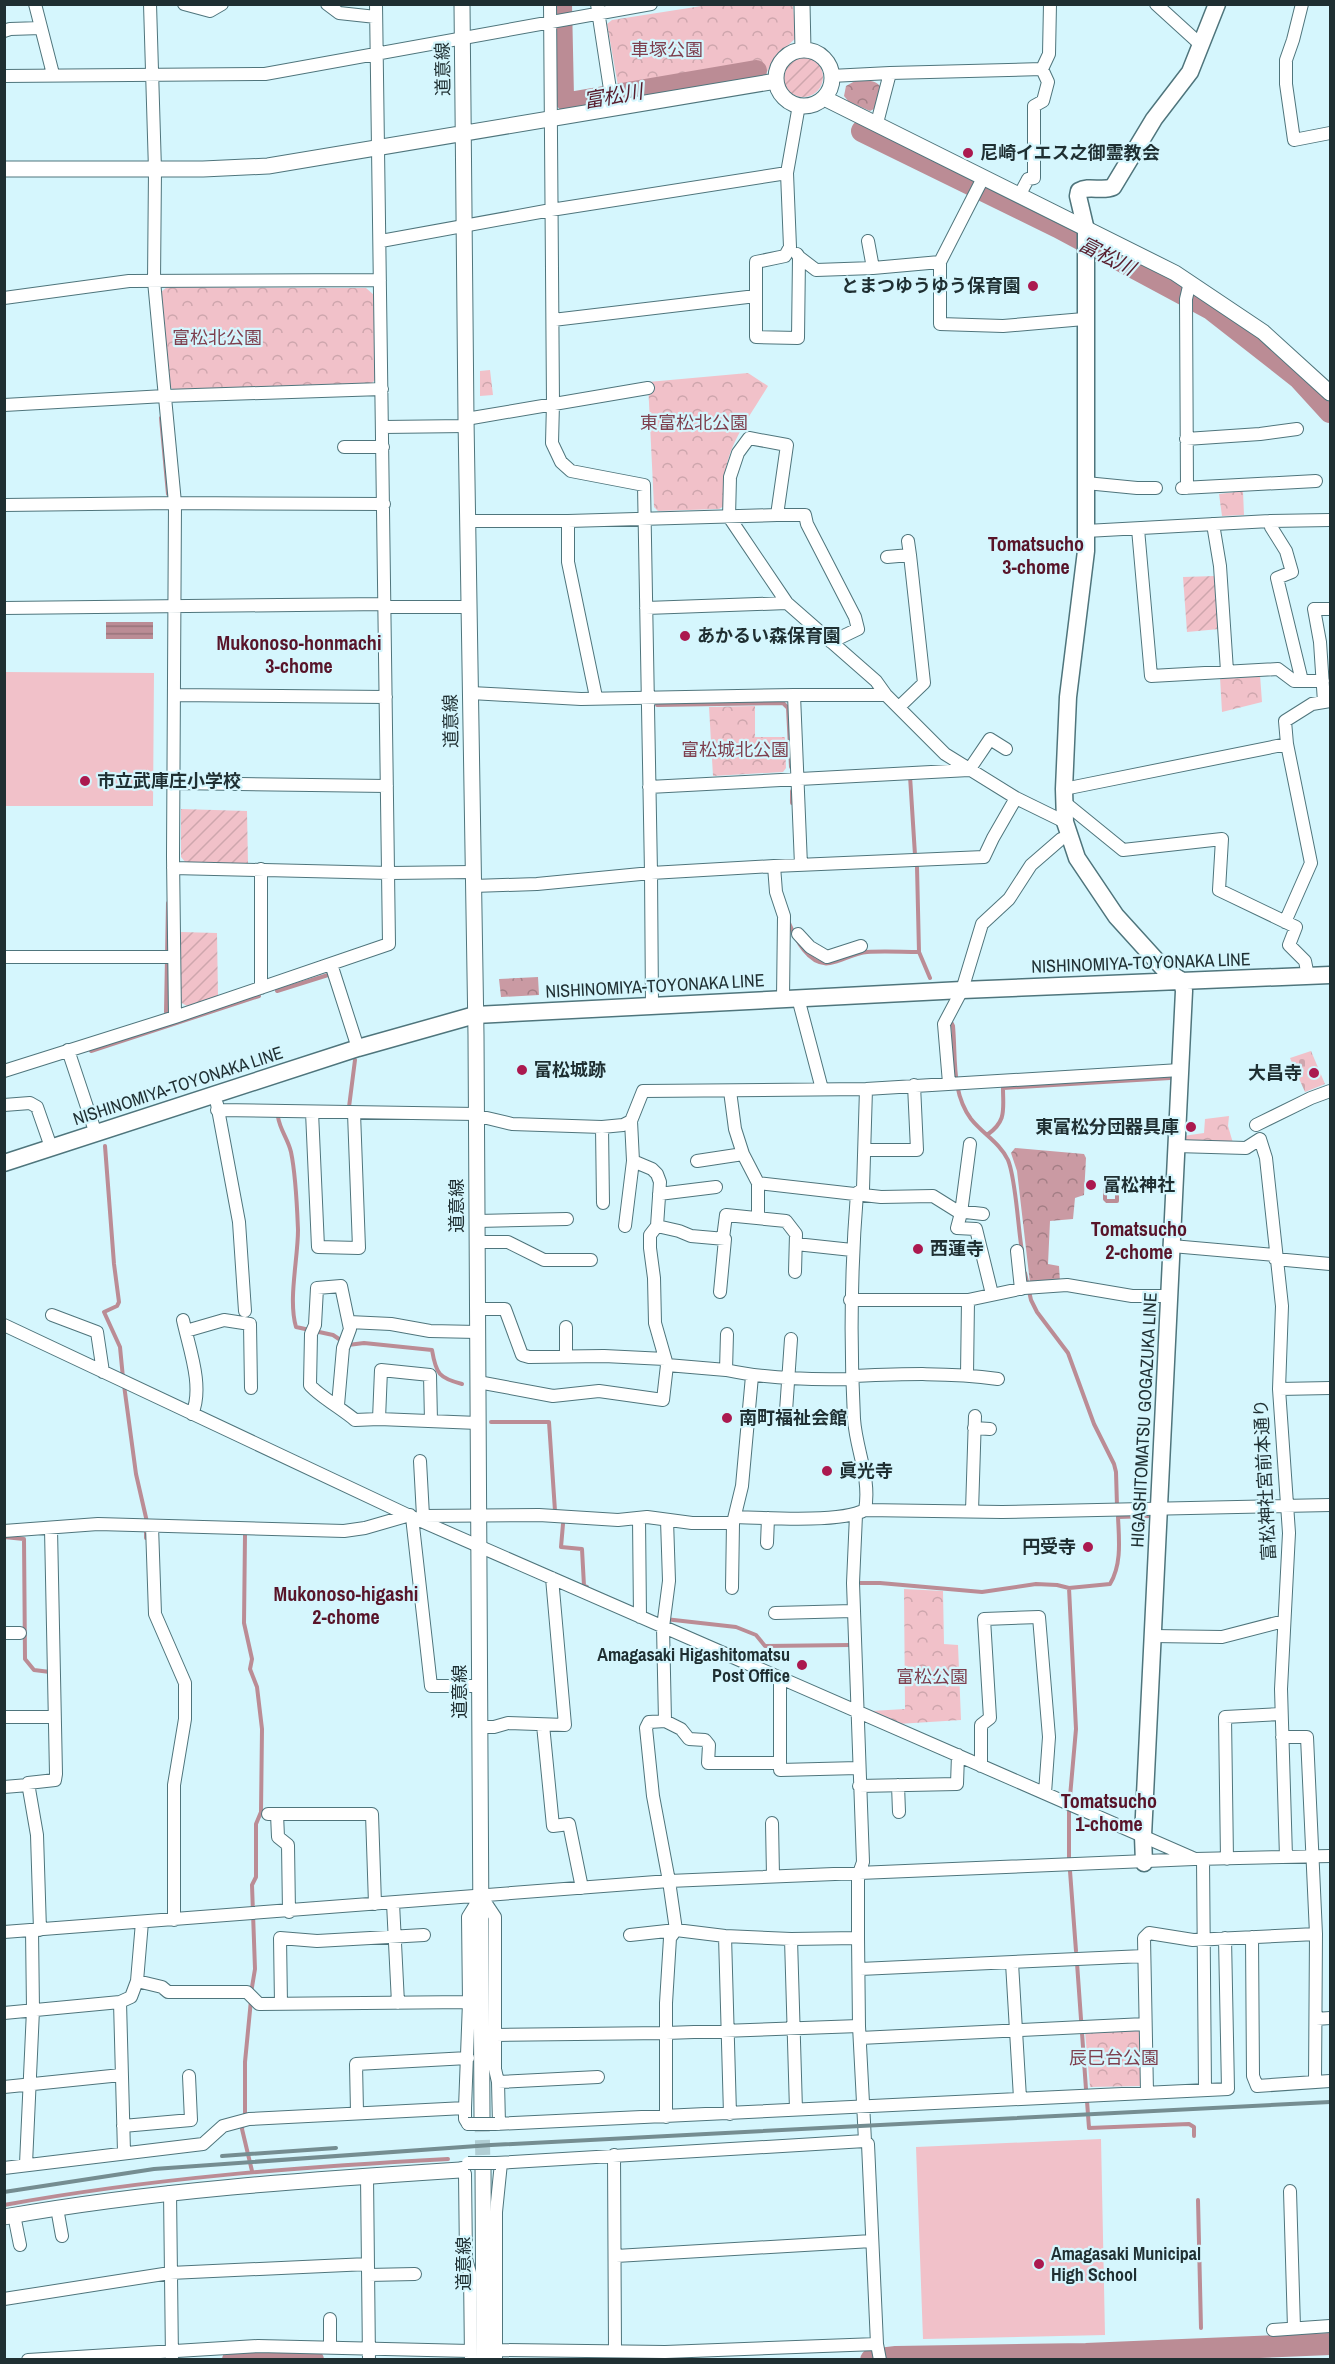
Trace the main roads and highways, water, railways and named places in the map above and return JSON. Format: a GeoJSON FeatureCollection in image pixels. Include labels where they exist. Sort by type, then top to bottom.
{"type":"FeatureCollection","features":[{"type":"Feature","properties":{"kind":"main road"},"geometry":{"type":"LineString","coordinates":[[1182,981],[1165,970],[1116,916],[1077,858],[1067,829],[1064,795],[1068,697],[1086,551],[1084,319],[1086,230],[1079,191],[1083,188],[1107,190],[1113,187],[1154,119],[1190,72],[1217,4]]}},
{"type":"Feature","properties":{"kind":"main road","name":"NISHINOMIYA-TOYONAKA LINE"},"geometry":{"type":"LineString","coordinates":[[4,1163],[96,1134],[216,1103],[358,1048],[475,1015],[790,998],[1330,975]]}},
{"type":"Feature","properties":{"kind":"main road","name":"HIGASHITOMATSU GOGAZUKA LINE"},"geometry":{"type":"LineString","coordinates":[[1144,1863],[1143,1836],[1172,1246],[1182,981]]}},
{"type":"Feature","properties":{"kind":"waterway","name":"富松川"},"geometry":{"type":"LineString","coordinates":[[561,4],[563,97],[569,103],[756,71]]}},
{"type":"Feature","properties":{"kind":"waterway","name":"富松川"},"geometry":{"type":"LineString","coordinates":[[862,131],[1058,227],[1211,309],[1299,378],[1330,412]]}},
{"type":"Feature","properties":{"kind":"waterway"},"geometry":{"type":"LineString","coordinates":[[161,418],[168,494]]}},
{"type":"Feature","properties":{"kind":"waterway"},"geometry":{"type":"LineString","coordinates":[[657,705],[783,703],[788,708],[791,767]]}},
{"type":"Feature","properties":{"kind":"waterway"},"geometry":{"type":"LineString","coordinates":[[910,776],[915,855]]}},
{"type":"Feature","properties":{"kind":"waterway"},"geometry":{"type":"LineString","coordinates":[[792,791],[792,803]]}},
{"type":"Feature","properties":{"kind":"waterway"},"geometry":{"type":"LineString","coordinates":[[917,867],[919,952]]}},
{"type":"Feature","properties":{"kind":"waterway"},"geometry":{"type":"LineString","coordinates":[[166,1012],[168,903]]}},
{"type":"Feature","properties":{"kind":"waterway"},"geometry":{"type":"LineString","coordinates":[[789,923],[804,950],[816,961],[830,963],[867,952],[919,952],[930,978]]}},
{"type":"Feature","properties":{"kind":"waterway"},"geometry":{"type":"LineString","coordinates":[[277,991],[328,975]]}},
{"type":"Feature","properties":{"kind":"waterway"},"geometry":{"type":"LineString","coordinates":[[91,1051],[259,996]]}},
{"type":"Feature","properties":{"kind":"waterway"},"geometry":{"type":"LineString","coordinates":[[950,1020],[953,1026],[957,1086],[960,1097],[971,1119],[1001,1149],[1011,1168],[1022,1251]]}},
{"type":"Feature","properties":{"kind":"waterway"},"geometry":{"type":"LineString","coordinates":[[349,1107],[355,1060]]}},
{"type":"Feature","properties":{"kind":"waterway"},"geometry":{"type":"LineString","coordinates":[[987,1135],[1001,1120],[1003,1088],[1170,1078]]}},
{"type":"Feature","properties":{"kind":"waterway"},"geometry":{"type":"LineString","coordinates":[[278,1117],[291,1152],[295,1181],[298,1241],[293,1305],[296,1327],[333,1335],[348,1345],[364,1343],[432,1350],[435,1365],[440,1374],[448,1380],[462,1384]]}},
{"type":"Feature","properties":{"kind":"waterway"},"geometry":{"type":"LineString","coordinates":[[105,1146],[119,1302],[117,1306],[104,1312],[120,1347],[123,1378]]}},
{"type":"Feature","properties":{"kind":"waterway"},"geometry":{"type":"LineString","coordinates":[[1117,1194],[1117,1189],[1105,1190],[1107,1201],[1117,1201],[1117,1196]]}},
{"type":"Feature","properties":{"kind":"waterway"},"geometry":{"type":"LineString","coordinates":[[1025,1273],[1031,1300],[1037,1312],[1068,1353],[1094,1424],[1114,1464],[1117,1506]]}},
{"type":"Feature","properties":{"kind":"waterway"},"geometry":{"type":"LineString","coordinates":[[124,1385],[136,1474],[147,1522]]}},
{"type":"Feature","properties":{"kind":"waterway"},"geometry":{"type":"LineString","coordinates":[[491,1422],[549,1422],[555,1511]]}},
{"type":"Feature","properties":{"kind":"waterway"},"geometry":{"type":"LineString","coordinates":[[856,1583],[982,1592],[1036,1584],[1069,1588],[1110,1584],[1118,1560],[1118,1517],[1152,1516]]}},
{"type":"Feature","properties":{"kind":"waterway"},"geometry":{"type":"LineString","coordinates":[[563,1524],[561,1547],[582,1549],[584,1586],[587,1587]]}},
{"type":"Feature","properties":{"kind":"waterway"},"geometry":{"type":"LineString","coordinates":[[146,1530],[146,1538]]}},
{"type":"Feature","properties":{"kind":"waterway"},"geometry":{"type":"LineString","coordinates":[[245,1535],[244,1623],[252,1659],[250,1669],[257,1687],[262,1729],[261,1812],[256,1824],[256,1877],[252,1885],[255,1969],[251,1993]]}},
{"type":"Feature","properties":{"kind":"waterway"},"geometry":{"type":"LineString","coordinates":[[4,1537],[24,1539],[25,1659],[34,1670],[50,1672]]}},
{"type":"Feature","properties":{"kind":"waterway"},"geometry":{"type":"LineString","coordinates":[[1069,1588],[1076,1729],[1069,1808],[1069,1859]]}},
{"type":"Feature","properties":{"kind":"waterway"},"geometry":{"type":"LineString","coordinates":[[665,1619],[736,1627],[756,1635],[765,1646],[850,1645]]}},
{"type":"Feature","properties":{"kind":"waterway"},"geometry":{"type":"LineString","coordinates":[[1070,1871],[1076,1951]]}},
{"type":"Feature","properties":{"kind":"waterway"},"geometry":{"type":"LineString","coordinates":[[1077,1963],[1086,2089]]}},
{"type":"Feature","properties":{"kind":"waterway"},"geometry":{"type":"LineString","coordinates":[[251,2000],[245,2062],[245,2113],[242,2129],[252,2171]]}},
{"type":"Feature","properties":{"kind":"waterway"},"geometry":{"type":"LineString","coordinates":[[1087,2101],[1089,2128],[1189,2124],[1194,2127],[1194,2136]]}},
{"type":"Feature","properties":{"kind":"waterway"},"geometry":{"type":"LineString","coordinates":[[4,2205],[115,2188],[226,2175],[448,2159]]}},
{"type":"Feature","properties":{"kind":"waterway"},"geometry":{"type":"LineString","coordinates":[[1198,2200],[1201,2328]]}},
{"type":"Feature","properties":{"kind":"waterway"},"geometry":{"type":"LineString","coordinates":[[1202,2344],[1202,2350]]}},
{"type":"Feature","properties":{"kind":"waterway"},"geometry":{"type":"LineString","coordinates":[[871,2360],[896,2357],[1086,2354],[1330,2344]]}},
{"type":"Feature","properties":{"kind":"waterway"},"geometry":{"type":"LineString","coordinates":[[233,2360],[313,2360]]}},
{"type":"Feature","properties":{"kind":"tunnel"},"geometry":{"type":"LineString","coordinates":[[482,2117],[483,2168]]}},
{"type":"Feature","properties":{"kind":"railway"},"geometry":{"type":"LineString","coordinates":[[4,2192],[154,2169],[491,2145],[1330,2102]]}},
{"type":"Feature","properties":{"kind":"railway"},"geometry":{"type":"LineString","coordinates":[[222,2156],[336,2148]]}},
{"type":"Feature","properties":{"kind":"place","name":"尼崎イエス之御霊教会"},"geometry":{"type":"Point","coordinates":[968,153]}},
{"type":"Feature","properties":{"kind":"place","name":"とまつゆうゆう保育園"},"geometry":{"type":"Point","coordinates":[1033,286]}},
{"type":"Feature","properties":{"kind":"place","name":"あかるい森保育園"},"geometry":{"type":"Point","coordinates":[685,636]}},
{"type":"Feature","properties":{"kind":"place","name":"市立武庫庄小学校"},"geometry":{"type":"Point","coordinates":[85,781]}},
{"type":"Feature","properties":{"kind":"place","name":"富松城跡"},"geometry":{"type":"Point","coordinates":[522,1070]}},
{"type":"Feature","properties":{"kind":"place","name":"大昌寺"},"geometry":{"type":"Point","coordinates":[1314,1073]}},
{"type":"Feature","properties":{"kind":"place","name":"東富松分団器具庫"},"geometry":{"type":"Point","coordinates":[1191,1127]}},
{"type":"Feature","properties":{"kind":"place","name":"富松神社"},"geometry":{"type":"Point","coordinates":[1091,1185]}},
{"type":"Feature","properties":{"kind":"place","name":"西蓮寺"},"geometry":{"type":"Point","coordinates":[918,1249]}},
{"type":"Feature","properties":{"kind":"place","name":"南町福祉会館"},"geometry":{"type":"Point","coordinates":[727,1418]}},
{"type":"Feature","properties":{"kind":"place","name":"眞光寺"},"geometry":{"type":"Point","coordinates":[827,1471]}},
{"type":"Feature","properties":{"kind":"place","name":"円受寺"},"geometry":{"type":"Point","coordinates":[1088,1547]}},
{"type":"Feature","properties":{"kind":"place","name":"Amagasaki Higashitomatsu Post Office"},"geometry":{"type":"Point","coordinates":[802,1665]}},
{"type":"Feature","properties":{"kind":"place","name":"Amagasaki Municipal High School"},"geometry":{"type":"Point","coordinates":[1039,2264]}},
{"type":"Feature","properties":{"kind":"district","name":"Tomatsucho 3-chome"},"geometry":{"type":"Point","coordinates":[1036,556]}},
{"type":"Feature","properties":{"kind":"district","name":"Mukonoso-honmachi 3-chome"},"geometry":{"type":"Point","coordinates":[299,654]}},
{"type":"Feature","properties":{"kind":"district","name":"Tomatsucho 2-chome"},"geometry":{"type":"Point","coordinates":[1139,1240]}},
{"type":"Feature","properties":{"kind":"district","name":"Mukonoso-higashi 2-chome"},"geometry":{"type":"Point","coordinates":[346,1606]}},
{"type":"Feature","properties":{"kind":"district","name":"Tomatsucho 1-chome"},"geometry":{"type":"Point","coordinates":[1109,1812]}},
{"type":"Feature","properties":{"kind":"park label","name":"車塚公園"},"geometry":{"type":"Point","coordinates":[667,50]}},
{"type":"Feature","properties":{"kind":"park label","name":"富松北公園"},"geometry":{"type":"Point","coordinates":[217,338]}},
{"type":"Feature","properties":{"kind":"park label","name":"東富松北公園"},"geometry":{"type":"Point","coordinates":[694,423]}},
{"type":"Feature","properties":{"kind":"park label","name":"富松城北公園"},"geometry":{"type":"Point","coordinates":[735,750]}},
{"type":"Feature","properties":{"kind":"park label","name":"富松公園"},"geometry":{"type":"Point","coordinates":[932,1677]}},
{"type":"Feature","properties":{"kind":"park label","name":"辰巳台公園"},"geometry":{"type":"Point","coordinates":[1114,2058]}}]}
